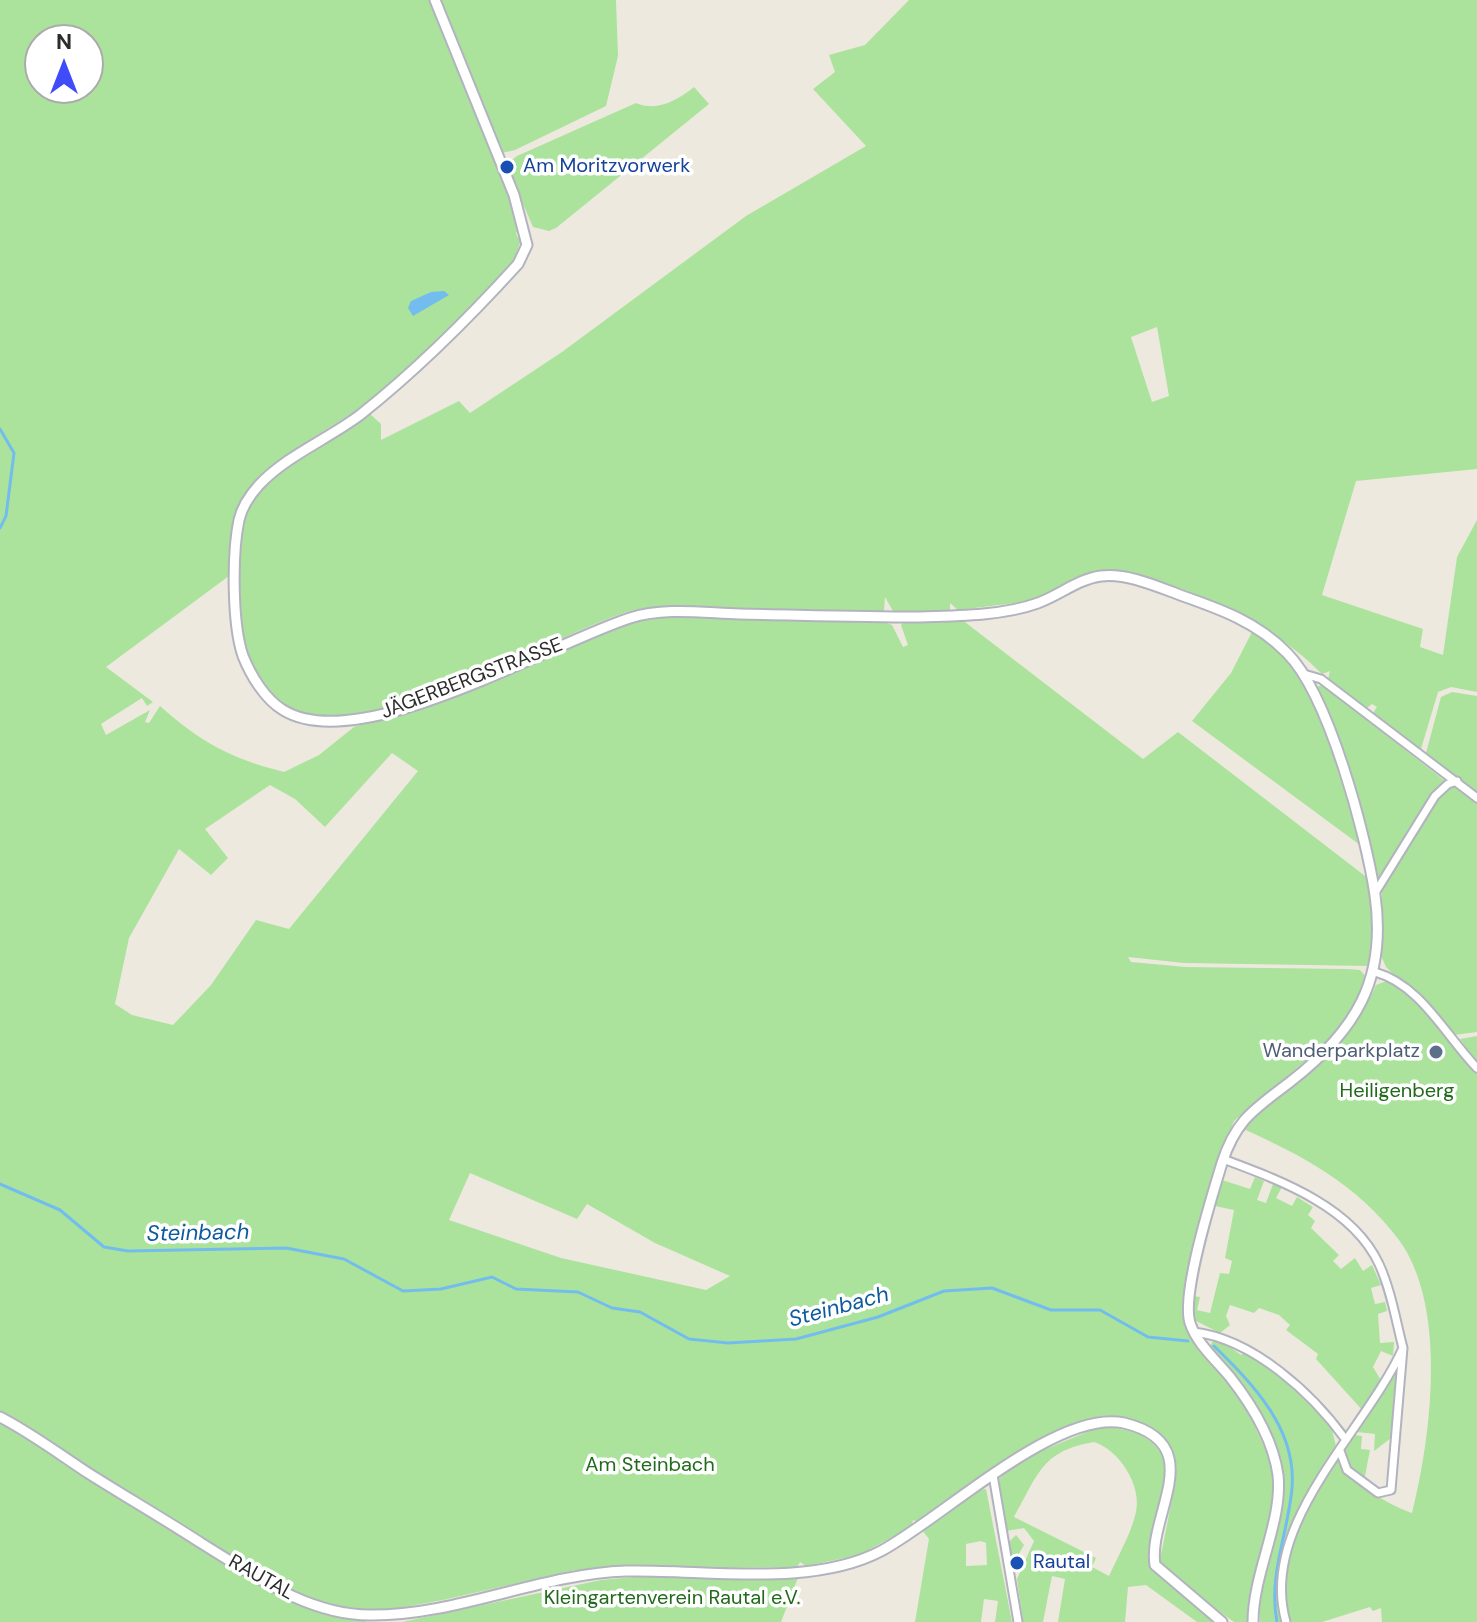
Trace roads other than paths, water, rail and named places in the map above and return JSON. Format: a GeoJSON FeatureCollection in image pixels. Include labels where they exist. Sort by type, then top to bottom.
{"type":"FeatureCollection","features":[{"type":"Feature","properties":{"kind":"street","name":"JÄGERBERGSTRASSE"},"geometry":{"type":"LineString","coordinates":[[435,0],[514,195],[527,245],[524,257],[410,374],[353,420],[277,470],[259,485],[241,510],[237,528],[237,623],[242,652],[252,675],[277,707],[289,714],[326,723],[368,720],[434,698],[581,636],[646,613],[937,616],[1032,605],[1085,580],[1109,575],[1164,589],[1234,614],[1280,646],[1304,674],[1347,781],[1375,893],[1378,932],[1375,972],[1357,1013],[1334,1042],[1247,1115],[1237,1127],[1223,1159],[1187,1298],[1194,1332]]}},
{"type":"Feature","properties":{"kind":"street","name":"JÄGERBERGSTRASSE"},"geometry":{"type":"LineString","coordinates":[[1304,674],[1321,679],[1477,798]]}},
{"type":"Feature","properties":{"kind":"street"},"geometry":{"type":"LineString","coordinates":[[1375,893],[1435,796],[1448,784],[1457,781]]}},
{"type":"Feature","properties":{"kind":"street"},"geometry":{"type":"LineString","coordinates":[[1375,972],[1392,977],[1414,995],[1477,1068]]}},
{"type":"Feature","properties":{"kind":"street"},"geometry":{"type":"LineString","coordinates":[[1223,1159],[1298,1190],[1351,1228],[1379,1262],[1403,1348],[1391,1490],[1380,1494],[1347,1470],[1340,1451]]}},
{"type":"Feature","properties":{"kind":"street"},"geometry":{"type":"LineString","coordinates":[[1194,1332],[1217,1335],[1277,1371],[1313,1402],[1346,1440]]}},
{"type":"Feature","properties":{"kind":"street"},"geometry":{"type":"LineString","coordinates":[[1194,1332],[1249,1404],[1267,1437],[1277,1468],[1276,1504],[1256,1583],[1253,1622]]}},
{"type":"Feature","properties":{"kind":"street"},"geometry":{"type":"LineString","coordinates":[[1286,1622],[1280,1584],[1283,1558],[1314,1488],[1372,1407],[1403,1348]]}},
{"type":"Feature","properties":{"kind":"street","name":"RAUTAL"},"geometry":{"type":"LineString","coordinates":[[0,1417],[258,1578],[312,1604],[363,1615],[431,1609],[599,1573],[803,1571],[861,1560],[894,1543],[1049,1441],[1089,1426],[1114,1422],[1145,1432],[1167,1454],[1172,1474],[1154,1552],[1155,1565],[1222,1622]]}},
{"type":"Feature","properties":{"kind":"street"},"geometry":{"type":"LineString","coordinates":[[993,1475],[1018,1622]]}},
{"type":"Feature","properties":{"kind":"water"},"geometry":{"type":"Polygon","coordinates":[[[444,291],[449,295],[413,316],[408,308],[411,301],[431,292],[444,291]]]}},
{"type":"Feature","properties":{"kind":"waterway","name":"Steinbach"},"geometry":{"type":"LineString","coordinates":[[0,429],[14,453],[6,516],[0,528]]}},
{"type":"Feature","properties":{"kind":"waterway","name":"Steinbach"},"geometry":{"type":"LineString","coordinates":[[0,1184],[60,1210],[104,1247],[128,1251],[286,1248],[344,1259],[403,1291],[441,1289],[492,1277],[516,1289],[578,1292],[612,1308],[640,1312],[689,1339],[728,1343],[796,1339],[878,1317],[944,1291],[992,1288],[1051,1310],[1100,1310],[1148,1337],[1188,1341]]}},
{"type":"Feature","properties":{"kind":"waterway","name":"Steinbach"},"geometry":{"type":"LineString","coordinates":[[1214,1346],[1270,1409],[1280,1427],[1292,1467],[1290,1505],[1275,1588],[1277,1622]]}},
{"type":"Feature","properties":{"kind":"place","name":"Am Moritzvorwerk"},"geometry":{"type":"Point","coordinates":[507,167]}},
{"type":"Feature","properties":{"kind":"place","name":"Wanderparkplatz"},"geometry":{"type":"Point","coordinates":[1436,1052]}},
{"type":"Feature","properties":{"kind":"place","name":"Rautal"},"geometry":{"type":"Point","coordinates":[1017,1563]}},
{"type":"Feature","properties":{"kind":"park label","name":"Heiligenberg"},"geometry":{"type":"Point","coordinates":[1397,1092]}},
{"type":"Feature","properties":{"kind":"park label","name":"Am Steinbach"},"geometry":{"type":"Point","coordinates":[650,1466]}},
{"type":"Feature","properties":{"kind":"park label","name":"Kleingartenverein Rautal e.V."},"geometry":{"type":"Point","coordinates":[672,1599]}}]}
